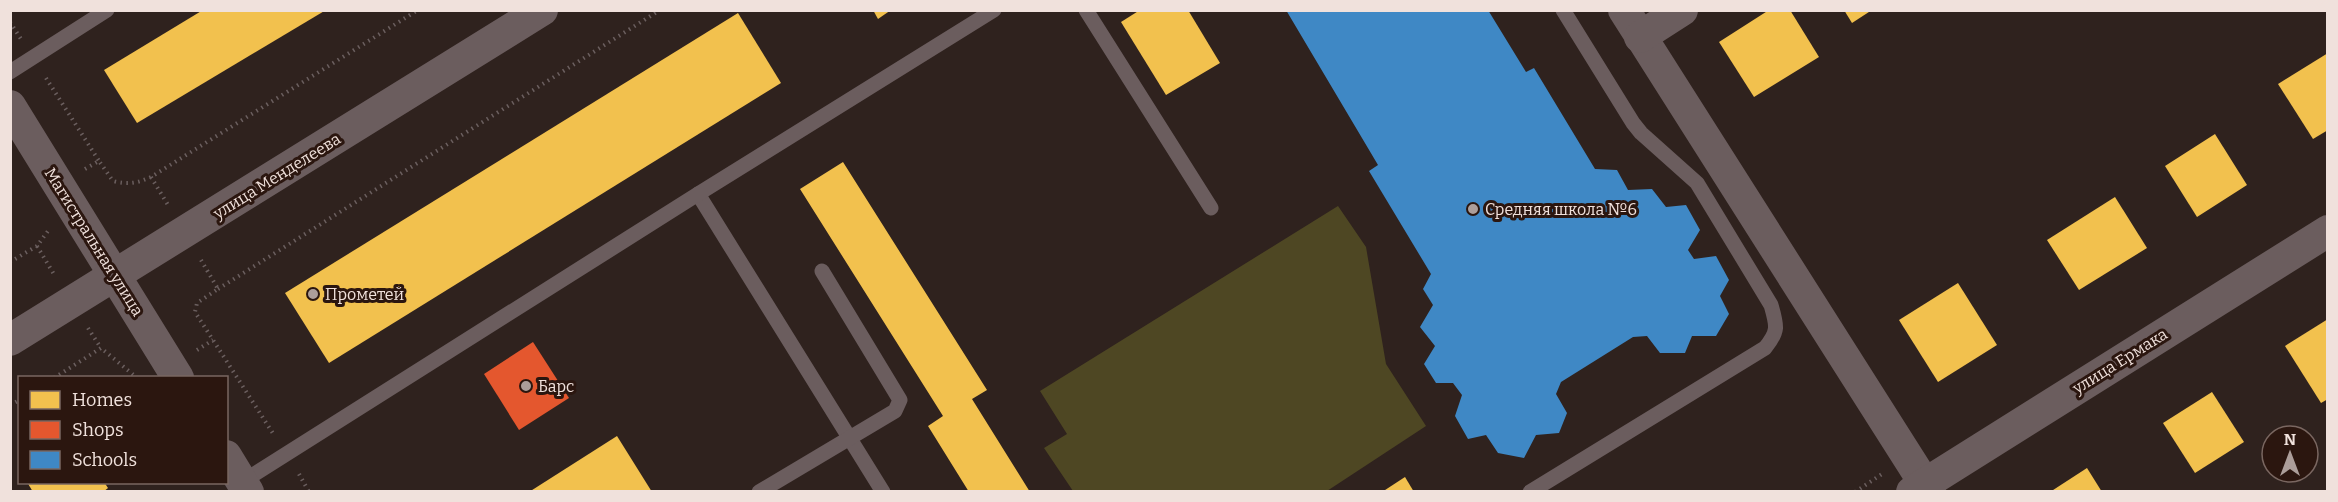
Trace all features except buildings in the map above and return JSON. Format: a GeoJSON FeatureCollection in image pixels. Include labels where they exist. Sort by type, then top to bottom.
{"type":"FeatureCollection","features":[{"type":"Feature","properties":{"kind":"street","name":"улица Менделеева"},"geometry":{"type":"LineString","coordinates":[[10,340],[542,10]]}},
{"type":"Feature","properties":{"kind":"street"},"geometry":{"type":"LineString","coordinates":[[1624,10],[1922,489]]}},
{"type":"Feature","properties":{"kind":"street"},"geometry":{"type":"LineString","coordinates":[[1640,37],[1682,10]]}},
{"type":"Feature","properties":{"kind":"street","name":"Магистральная улица"},"geometry":{"type":"LineString","coordinates":[[10,106],[177,376]]}},
{"type":"Feature","properties":{"kind":"street","name":"улица Ермака"},"geometry":{"type":"LineString","coordinates":[[1922,489],[2328,231]]}},
{"type":"Feature","properties":{"kind":"lane"},"geometry":{"type":"LineString","coordinates":[[10,72],[107,10]]}},
{"type":"Feature","properties":{"kind":"lane"},"geometry":{"type":"LineString","coordinates":[[239,477],[286,454],[994,10]]}},
{"type":"Feature","properties":{"kind":"lane"},"geometry":{"type":"LineString","coordinates":[[1086,10],[1211,208]]}},
{"type":"Feature","properties":{"kind":"lane"},"geometry":{"type":"LineString","coordinates":[[1530,492],[1765,348],[1775,336],[1776,320],[1771,304],[1697,183],[1641,133],[1633,123],[1563,10]]}},
{"type":"Feature","properties":{"kind":"lane"},"geometry":{"type":"LineString","coordinates":[[698,194],[883,492]]}},
{"type":"Feature","properties":{"kind":"lane"},"geometry":{"type":"LineString","coordinates":[[759,492],[896,411],[900,400],[822,271]]}},
{"type":"Feature","properties":{"kind":"path"},"geometry":{"type":"LineString","coordinates":[[218,289],[151,177],[418,10]]}},
{"type":"Feature","properties":{"kind":"path"},"geometry":{"type":"LineString","coordinates":[[309,492],[195,312],[196,303],[660,10]]}},
{"type":"Feature","properties":{"kind":"path"},"geometry":{"type":"LineString","coordinates":[[10,22],[99,161]]}},
{"type":"Feature","properties":{"kind":"path"},"geometry":{"type":"LineString","coordinates":[[10,262],[37,246]]}},
{"type":"Feature","properties":{"kind":"path"},"geometry":{"type":"LineString","coordinates":[[57,376],[101,348],[135,376]]}},
{"type":"Feature","properties":{"kind":"shaded area"},"geometry":{"type":"Polygon","coordinates":[[[1338,206],[1366,247],[1386,364],[1426,426],[1327,491],[1073,491],[1044,448],[1067,434],[1040,391],[1338,206]]]}},
{"type":"Feature","properties":{"kind":"place","name":"Средняя школа №6"},"geometry":{"type":"Point","coordinates":[1473,209]}},
{"type":"Feature","properties":{"kind":"place","name":"Прометей"},"geometry":{"type":"Point","coordinates":[313,294]}},
{"type":"Feature","properties":{"kind":"place","name":"Барс"},"geometry":{"type":"Point","coordinates":[526,386]}}]}
